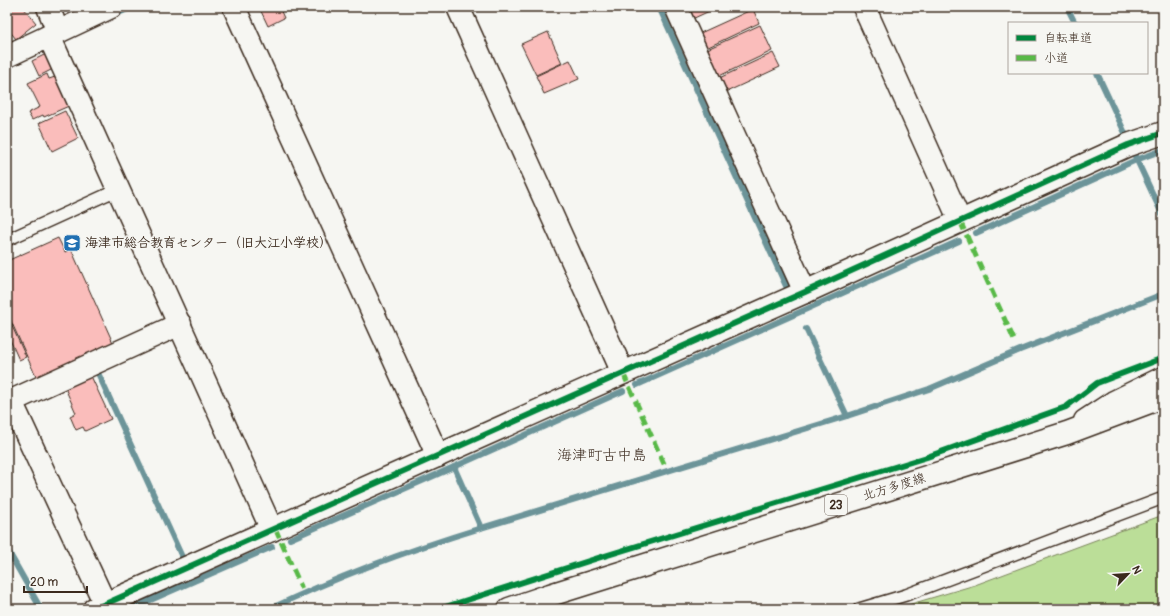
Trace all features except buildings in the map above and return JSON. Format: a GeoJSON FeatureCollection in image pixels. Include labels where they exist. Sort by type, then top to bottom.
{"type":"FeatureCollection","features":[{"type":"Feature","properties":{"kind":"street"},"geometry":{"type":"LineString","coordinates":[[48,7],[54,34],[119,189],[272,530]]}},
{"type":"Feature","properties":{"kind":"street"},"geometry":{"type":"LineString","coordinates":[[7,56],[111,7]]}},
{"type":"Feature","properties":{"kind":"street"},"geometry":{"type":"LineString","coordinates":[[234,7],[438,456]]}},
{"type":"Feature","properties":{"kind":"street"},"geometry":{"type":"LineString","coordinates":[[458,7],[624,373]]}},
{"type":"Feature","properties":{"kind":"street"},"geometry":{"type":"LineString","coordinates":[[676,7],[805,292]]}},
{"type":"Feature","properties":{"kind":"street"},"geometry":{"type":"LineString","coordinates":[[864,7],[960,221]]}},
{"type":"Feature","properties":{"kind":"street"},"geometry":{"type":"LineString","coordinates":[[180,324],[9,397],[99,607],[805,292],[1128,145],[1163,133]]}},
{"type":"Feature","properties":{"kind":"street"},"geometry":{"type":"LineString","coordinates":[[1067,433],[1114,402],[1163,378]]}},
{"type":"Feature","properties":{"kind":"street","name":"北方多度線"},"geometry":{"type":"LineString","coordinates":[[509,609],[565,590],[1067,433],[1163,397]]}},
{"type":"Feature","properties":{"kind":"lane"},"geometry":{"type":"LineString","coordinates":[[7,240],[119,189]]}},
{"type":"Feature","properties":{"kind":"lane"},"geometry":{"type":"LineString","coordinates":[[860,609],[914,592],[1163,498]]}},
{"type":"Feature","properties":{"kind":"green space"},"geometry":{"type":"Polygon","coordinates":[[[1163,515],[1163,609],[894,609],[975,585],[1163,515]]]}},
{"type":"Feature","properties":{"kind":"waterway"},"geometry":{"type":"LineString","coordinates":[[114,15],[132,7]]}},
{"type":"Feature","properties":{"kind":"waterway"},"geometry":{"type":"LineString","coordinates":[[659,7],[786,286]]}},
{"type":"Feature","properties":{"kind":"waterway"},"geometry":{"type":"LineString","coordinates":[[1067,7],[1074,22]]}},
{"type":"Feature","properties":{"kind":"waterway"},"geometry":{"type":"LineString","coordinates":[[1097,74],[1125,133]]}},
{"type":"Feature","properties":{"kind":"waterway"},"geometry":{"type":"LineString","coordinates":[[976,233],[1136,160],[1163,150]]}},
{"type":"Feature","properties":{"kind":"waterway"},"geometry":{"type":"LineString","coordinates":[[1135,156],[1163,216]]}},
{"type":"Feature","properties":{"kind":"waterway"},"geometry":{"type":"LineString","coordinates":[[637,385],[959,241]]}},
{"type":"Feature","properties":{"kind":"waterway"},"geometry":{"type":"LineString","coordinates":[[847,416],[929,389],[1020,350],[1163,294]]}},
{"type":"Feature","properties":{"kind":"waterway"},"geometry":{"type":"LineString","coordinates":[[481,528],[847,416],[806,329]]}},
{"type":"Feature","properties":{"kind":"waterway"},"geometry":{"type":"LineString","coordinates":[[98,373],[182,557]]}},
{"type":"Feature","properties":{"kind":"waterway"},"geometry":{"type":"LineString","coordinates":[[290,539],[623,391]]}},
{"type":"Feature","properties":{"kind":"waterway"},"geometry":{"type":"LineString","coordinates":[[270,609],[374,564],[481,528],[454,467]]}},
{"type":"Feature","properties":{"kind":"waterway"},"geometry":{"type":"LineString","coordinates":[[130,609],[272,547]]}},
{"type":"Feature","properties":{"kind":"waterway"},"geometry":{"type":"LineString","coordinates":[[7,549],[41,609]]}},
{"type":"Feature","properties":{"kind":"marked path"},"geometry":{"type":"LineString","coordinates":[[960,221],[1015,342]]}},
{"type":"Feature","properties":{"kind":"marked path"},"geometry":{"type":"LineString","coordinates":[[623,373],[665,466]]}},
{"type":"Feature","properties":{"kind":"marked path"},"geometry":{"type":"LineString","coordinates":[[275,528],[302,589]]}},
{"type":"Feature","properties":{"kind":"cycle path"},"geometry":{"type":"LineString","coordinates":[[94,609],[805,292],[1128,145],[1163,133]]}},
{"type":"Feature","properties":{"kind":"cycle path"},"geometry":{"type":"LineString","coordinates":[[439,609],[598,558],[927,457],[1066,407],[1097,383],[1163,358]]}},
{"type":"Feature","properties":{"kind":"place","name":"海津市総合教育センター（旧大江小学校）"},"geometry":{"type":"Point","coordinates":[72,243]}},
{"type":"Feature","properties":{"kind":"district","name":"海津町古中島"},"geometry":{"type":"Point","coordinates":[602,455]}}]}
